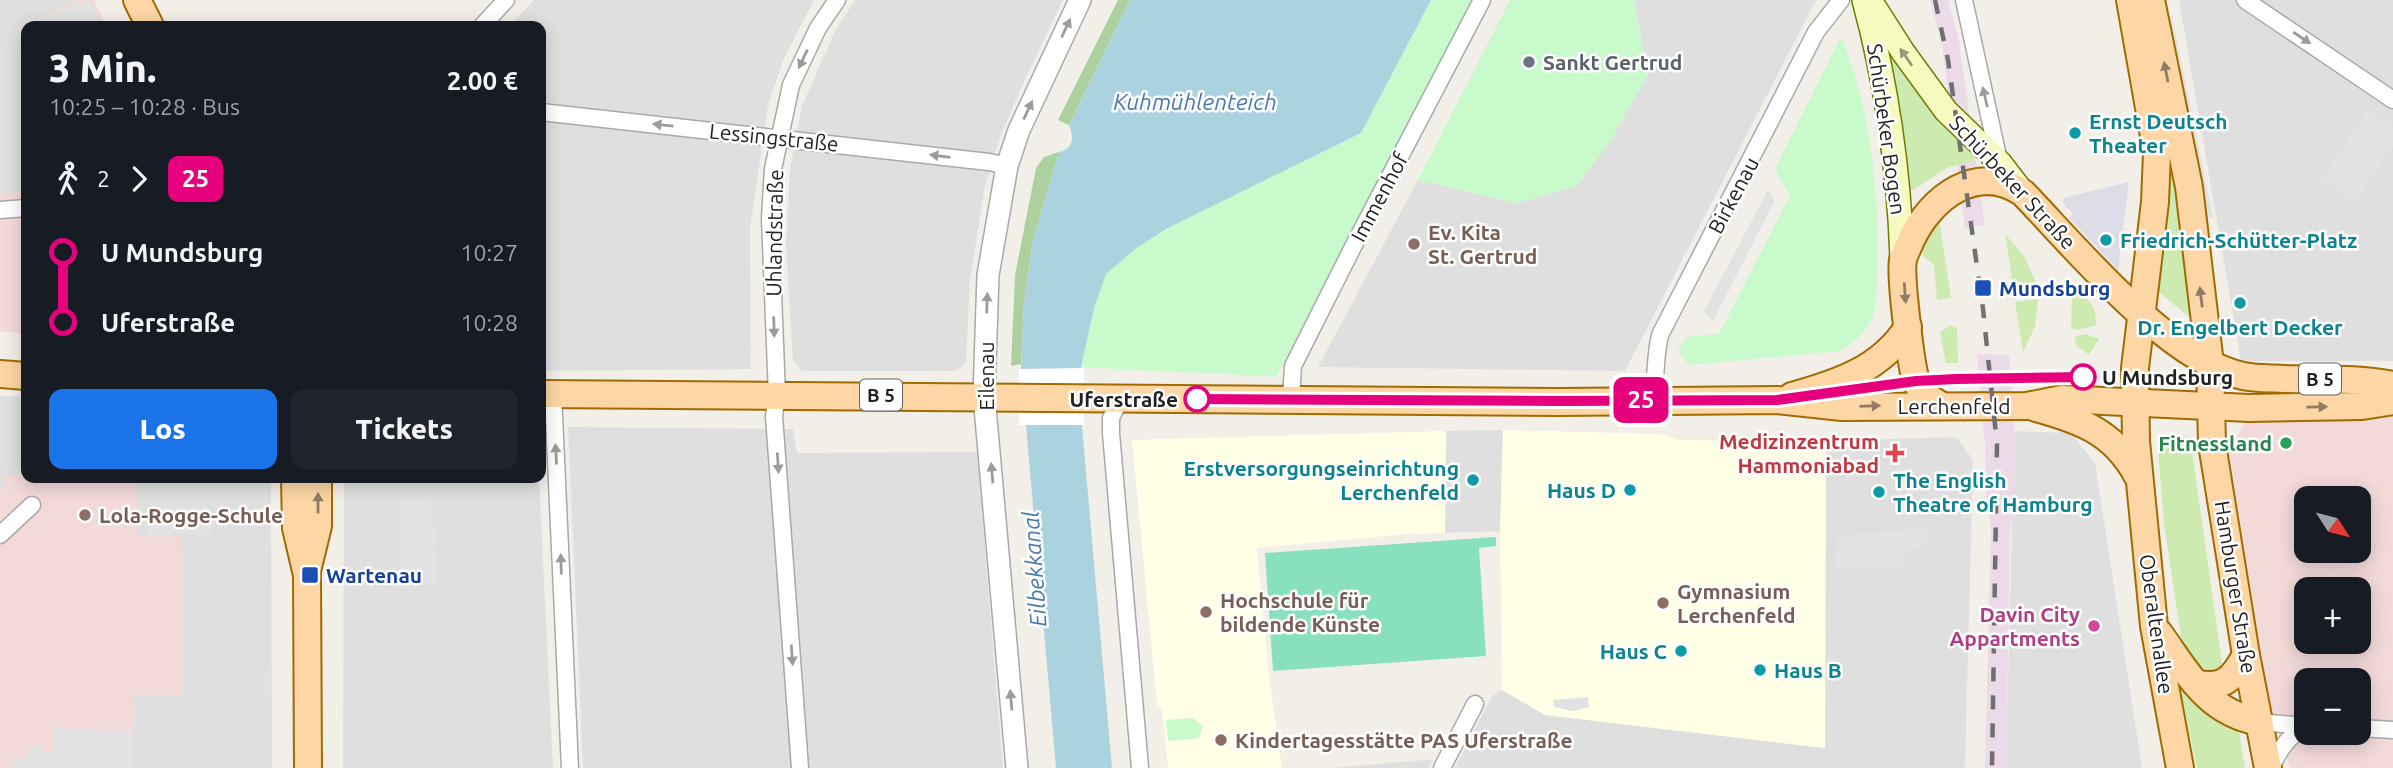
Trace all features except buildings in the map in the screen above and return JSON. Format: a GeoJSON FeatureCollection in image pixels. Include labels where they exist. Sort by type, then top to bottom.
{"type":"FeatureCollection","features":[{"type":"Feature","properties":{"kind":"main road"},"geometry":{"type":"LineString","coordinates":[[137,0],[148,21]]}},
{"type":"Feature","properties":{"kind":"main road","name":"Schürbeker Bogen"},"geometry":{"type":"LineString","coordinates":[[1864,0],[1884,83],[1893,137],[1908,327],[1916,381],[1923,392],[1940,405]]}},
{"type":"Feature","properties":{"kind":"main road","name":"Schürbeker Straße"},"geometry":{"type":"LineString","coordinates":[[1870,0],[1903,52],[1946,111],[2000,163],[2023,194],[2141,314],[2178,345]]}},
{"type":"Feature","properties":{"kind":"main road"},"geometry":{"type":"LineString","coordinates":[[2130,0],[2157,153],[2155,202],[2135,368],[2135,401]]}},
{"type":"Feature","properties":{"kind":"main road","name":"Hamburger Straße"},"geometry":{"type":"LineString","coordinates":[[2156,5],[2189,187],[2210,364],[2212,443],[2246,655],[2270,768]]}},
{"type":"Feature","properties":{"kind":"main road","name":"Schürbeker Bogen"},"geometry":{"type":"LineString","coordinates":[[1902,260],[1919,225],[1936,203],[1952,191],[1972,183],[2000,182],[2023,194]]}},
{"type":"Feature","properties":{"kind":"main road","name":"B 5"},"geometry":{"type":"LineString","coordinates":[[1777,400],[1822,388],[1882,359],[1908,327]]}},
{"type":"Feature","properties":{"kind":"main road","name":"B 5"},"geometry":{"type":"LineString","coordinates":[[2178,345],[2210,364],[2246,377],[2371,381],[2393,385]]}},
{"type":"Feature","properties":{"kind":"main road","name":"B 5"},"geometry":{"type":"LineString","coordinates":[[2178,345],[2210,406],[2362,406],[2393,401]]}},
{"type":"Feature","properties":{"kind":"main road"},"geometry":{"type":"LineString","coordinates":[[0,374],[21,376]]}},
{"type":"Feature","properties":{"kind":"main road","name":"B 5"},"geometry":{"type":"LineString","coordinates":[[547,394],[984,396]]}},
{"type":"Feature","properties":{"kind":"main road","name":"Lerchenfeld"},"geometry":{"type":"LineString","coordinates":[[984,396],[1777,400],[1842,407],[2027,406],[2062,399],[2210,406]]}},
{"type":"Feature","properties":{"kind":"main road","name":"Oberaltenallee"},"geometry":{"type":"LineString","coordinates":[[2135,401],[2138,479],[2154,626],[2180,768]]}},
{"type":"Feature","properties":{"kind":"main road"},"geometry":{"type":"LineString","coordinates":[[2027,406],[2065,416],[2101,433],[2119,447],[2138,479]]}},
{"type":"Feature","properties":{"kind":"main road"},"geometry":{"type":"LineString","coordinates":[[295,483],[296,528],[307,575]]}},
{"type":"Feature","properties":{"kind":"main road"},"geometry":{"type":"LineString","coordinates":[[308,768],[307,575],[317,526],[318,483]]}},
{"type":"Feature","properties":{"kind":"main road"},"geometry":{"type":"LineString","coordinates":[[2154,626],[2211,701],[2232,713],[2259,722]]}},
{"type":"Feature","properties":{"kind":"main road"},"geometry":{"type":"LineString","coordinates":[[2195,683],[2211,686],[2222,684],[2234,673],[2246,655]]}},
{"type":"Feature","properties":{"kind":"street"},"geometry":{"type":"LineString","coordinates":[[487,21],[506,0]]}},
{"type":"Feature","properties":{"kind":"street","name":"Uhlandstraße"},"geometry":{"type":"LineString","coordinates":[[800,768],[774,416],[777,395],[770,218],[773,169],[791,85],[818,28],[837,0]]}},
{"type":"Feature","properties":{"kind":"street","name":"Eilenau"},"geometry":{"type":"LineString","coordinates":[[1017,768],[984,396],[988,275],[1007,166],[1019,130],[1080,0]]}},
{"type":"Feature","properties":{"kind":"street","name":"Immenhof"},"geometry":{"type":"LineString","coordinates":[[1291,399],[1293,366],[1482,0]]}},
{"type":"Feature","properties":{"kind":"street","name":"Birkenau"},"geometry":{"type":"LineString","coordinates":[[1653,400],[1657,373],[1657,341],[1816,32],[1841,0]]}},
{"type":"Feature","properties":{"kind":"street"},"geometry":{"type":"LineString","coordinates":[[1964,0],[2000,163]]}},
{"type":"Feature","properties":{"kind":"street"},"geometry":{"type":"LineString","coordinates":[[2245,0],[2393,100]]}},
{"type":"Feature","properties":{"kind":"street","name":"Lessingstraße"},"geometry":{"type":"LineString","coordinates":[[546,114],[780,137],[1007,166]]}},
{"type":"Feature","properties":{"kind":"street"},"geometry":{"type":"LineString","coordinates":[[0,210],[21,208]]}},
{"type":"Feature","properties":{"kind":"street"},"geometry":{"type":"LineString","coordinates":[[547,394],[570,768]]}},
{"type":"Feature","properties":{"kind":"street"},"geometry":{"type":"LineString","coordinates":[[1121,398],[1111,418],[1111,434],[1140,768]]}},
{"type":"Feature","properties":{"kind":"street"},"geometry":{"type":"LineString","coordinates":[[0,535],[32,505]]}},
{"type":"Feature","properties":{"kind":"street"},"geometry":{"type":"LineString","coordinates":[[1442,768],[1475,704]]}},
{"type":"Feature","properties":{"kind":"street"},"geometry":{"type":"LineString","coordinates":[[2259,722],[2294,725]]}},
{"type":"Feature","properties":{"kind":"street"},"geometry":{"type":"LineString","coordinates":[[2371,729],[2393,730]]}},
{"type":"Feature","properties":{"kind":"street"},"geometry":{"type":"LineString","coordinates":[[2270,768],[2282,746],[2294,733]]}},
{"type":"Feature","properties":{"kind":"shaded area"},"geometry":{"type":"Polygon","coordinates":[[[0,0],[79,0],[36,21],[21,21],[21,192],[0,193],[0,0]]]}},
{"type":"Feature","properties":{"kind":"shaded area"},"geometry":{"type":"Polygon","coordinates":[[[79,0],[94,0],[104,21],[35,21],[79,0]]]}},
{"type":"Feature","properties":{"kind":"shaded area"},"geometry":{"type":"Polygon","coordinates":[[[90,0],[100,21],[38,21],[90,0]]]}},
{"type":"Feature","properties":{"kind":"shaded area"},"geometry":{"type":"Polygon","coordinates":[[[534,0],[814,0],[784,58],[768,105],[750,228],[751,369],[546,371],[546,21],[515,21],[534,0]]]}},
{"type":"Feature","properties":{"kind":"shaded area"},"geometry":{"type":"Polygon","coordinates":[[[855,0],[1063,0],[1000,137],[985,185],[970,280],[966,363],[956,371],[802,371],[793,360],[786,246],[790,168],[802,106],[835,31],[855,0]]]}},
{"type":"Feature","properties":{"kind":"shaded area"},"geometry":{"type":"Polygon","coordinates":[[[1634,0],[1816,0],[1625,371],[1318,367],[1418,180],[1517,203],[1577,186],[1612,138],[1648,74],[1634,0]]]}},
{"type":"Feature","properties":{"kind":"shaded area"},"geometry":{"type":"Polygon","coordinates":[[[1930,0],[1948,0],[1959,42],[1985,225],[1965,228],[1942,45],[1930,0]]]}},
{"type":"Feature","properties":{"kind":"shaded area"},"geometry":{"type":"Polygon","coordinates":[[[2179,0],[2393,0],[2393,361],[2241,361],[2179,0]]]}},
{"type":"Feature","properties":{"kind":"shaded area"},"geometry":{"type":"Polygon","coordinates":[[[2166,13],[2172,17],[2213,217],[2208,218],[2204,210],[2166,13]]]}},
{"type":"Feature","properties":{"kind":"shaded area"},"geometry":{"type":"Polygon","coordinates":[[[2367,110],[2393,127],[2393,146],[2356,202],[2321,179],[2367,110]]]}},
{"type":"Feature","properties":{"kind":"shaded area","name":"Friedrich-Schütter-Platz"},"geometry":{"type":"Polygon","coordinates":[[[2129,182],[2119,271],[2069,218],[2073,214],[2063,203],[2063,198],[2129,182]]]}},
{"type":"Feature","properties":{"kind":"shaded area"},"geometry":{"type":"Polygon","coordinates":[[[1768,190],[1775,200],[1713,321],[1704,311],[1768,190]]]}},
{"type":"Feature","properties":{"kind":"shaded area"},"geometry":{"type":"Polygon","coordinates":[[[21,192],[21,333],[0,331],[0,193],[21,192]]]}},
{"type":"Feature","properties":{"kind":"shaded area"},"geometry":{"type":"Polygon","coordinates":[[[1977,354],[2009,355],[2010,367],[2015,445],[2014,505],[2010,529],[2006,768],[1985,768],[1991,528],[1986,496],[1985,444],[1977,354]]]}},
{"type":"Feature","properties":{"kind":"shaded area"},"geometry":{"type":"Polygon","coordinates":[[[0,396],[21,397],[21,475],[4,475],[4,491],[0,490],[0,396]]]}},
{"type":"Feature","properties":{"kind":"shaded area"},"geometry":{"type":"Polygon","coordinates":[[[2251,414],[2393,416],[2393,768],[2290,768],[2270,706],[2228,450],[2251,414]]]}},
{"type":"Feature","properties":{"kind":"shaded area"},"geometry":{"type":"Polygon","coordinates":[[[568,427],[793,429],[797,453],[977,452],[1003,768],[583,768],[568,427]]]}},
{"type":"Feature","properties":{"kind":"shaded area"},"geometry":{"type":"Polygon","coordinates":[[[1503,430],[1500,531],[1445,533],[1446,431],[1503,430]]]}},
{"type":"Feature","properties":{"kind":"shaded area","name":"Gymnasium Lerchenfeld"},"geometry":{"type":"Polygon","coordinates":[[[1503,430],[1661,434],[1679,440],[1826,442],[1825,748],[1545,715],[1502,690],[1500,531],[1503,430]]]}},
{"type":"Feature","properties":{"kind":"shaded area","name":"Hochschule für bildende Künste"},"geometry":{"type":"Polygon","coordinates":[[[1446,431],[1445,533],[1257,548],[1269,676],[1282,768],[1168,768],[1162,708],[1157,705],[1132,440],[1446,431]]]}},
{"type":"Feature","properties":{"kind":"shaded area"},"geometry":{"type":"Polygon","coordinates":[[[2014,431],[2071,433],[2095,463],[2142,768],[2006,768],[2014,431]]]}},
{"type":"Feature","properties":{"kind":"shaded area"},"geometry":{"type":"Polygon","coordinates":[[[1956,437],[1973,460],[1965,768],[1455,768],[1492,696],[1502,690],[1545,715],[1825,748],[1826,441],[1956,437]]]}},
{"type":"Feature","properties":{"kind":"shaded area"},"geometry":{"type":"Polygon","coordinates":[[[4,475],[21,475],[21,483],[136,483],[137,536],[181,535],[182,696],[133,696],[132,768],[0,768],[0,490],[4,490],[4,475]]]}},
{"type":"Feature","properties":{"kind":"shaded area"},"geometry":{"type":"Polygon","coordinates":[[[136,483],[271,483],[272,768],[132,768],[133,696],[182,695],[181,536],[137,536],[136,483]]]}},
{"type":"Feature","properties":{"kind":"shaded area"},"geometry":{"type":"Polygon","coordinates":[[[344,483],[539,483],[553,768],[343,768],[344,483]]]}},
{"type":"Feature","properties":{"kind":"shaded area"},"geometry":{"type":"Polygon","coordinates":[[[432,497],[438,583],[398,589],[399,499],[432,497]]]}},
{"type":"Feature","properties":{"kind":"shaded area"},"geometry":{"type":"Polygon","coordinates":[[[149,507],[212,507],[212,534],[149,534],[149,507]]]}},
{"type":"Feature","properties":{"kind":"shaded area"},"geometry":{"type":"Polygon","coordinates":[[[1929,529],[1929,541],[1905,555],[1905,570],[1837,570],[1836,535],[1929,529]]]}},
{"type":"Feature","properties":{"kind":"shaded area"},"geometry":{"type":"Polygon","coordinates":[[[1588,697],[1589,707],[1573,711],[1554,707],[1553,700],[1588,697]]]}},
{"type":"Feature","properties":{"kind":"shaded area"},"geometry":{"type":"Polygon","coordinates":[[[53,728],[131,730],[131,768],[13,768],[13,756],[28,758],[28,747],[44,746],[44,754],[52,754],[53,728]]]}},
{"type":"Feature","properties":{"kind":"shaded area"},"geometry":{"type":"Polygon","coordinates":[[[1433,759],[1429,768],[1330,768],[1426,760],[1433,759]]]}},
{"type":"Feature","properties":{"kind":"green space"},"geometry":{"type":"Polygon","coordinates":[[[1118,0],[1130,0],[1069,125],[1058,120],[1118,0]]]}},
{"type":"Feature","properties":{"kind":"green space"},"geometry":{"type":"Polygon","coordinates":[[[1431,0],[1473,0],[1276,377],[1081,367],[1094,308],[1106,274],[1135,248],[1166,229],[1361,133],[1431,0]]]}},
{"type":"Feature","properties":{"kind":"green space"},"geometry":{"type":"Polygon","coordinates":[[[1510,0],[1634,0],[1648,74],[1612,138],[1577,186],[1517,203],[1418,180],[1510,0]]]}},
{"type":"Feature","properties":{"kind":"green space"},"geometry":{"type":"Polygon","coordinates":[[[1841,37],[1860,94],[1872,156],[1878,250],[1875,307],[1871,321],[1859,336],[1840,351],[1689,365],[1678,351],[1686,337],[1719,334],[1790,196],[1775,169],[1841,37]]]}},
{"type":"Feature","properties":{"kind":"green space"},"geometry":{"type":"Polygon","coordinates":[[[1886,50],[1891,53],[1927,105],[1974,157],[1974,161],[1947,168],[1913,190],[1910,190],[1898,106],[1886,50]]]}},
{"type":"Feature","properties":{"kind":"green space"},"geometry":{"type":"Polygon","coordinates":[[[1059,152],[1033,240],[1024,302],[1021,364],[1011,366],[1015,275],[1036,168],[1044,157],[1059,152]]]}},
{"type":"Feature","properties":{"kind":"green space"},"geometry":{"type":"Polygon","coordinates":[[[2172,168],[2175,169],[2196,323],[2158,291],[2172,168]]]}},
{"type":"Feature","properties":{"kind":"green space"},"geometry":{"type":"Polygon","coordinates":[[[1937,222],[1940,224],[1951,298],[1937,300],[1934,265],[1923,256],[1923,249],[1937,222]]]}},
{"type":"Feature","properties":{"kind":"green space"},"geometry":{"type":"Polygon","coordinates":[[[2005,234],[2024,256],[2036,282],[2013,285],[2005,234]]]}},
{"type":"Feature","properties":{"kind":"green space"},"geometry":{"type":"Polygon","coordinates":[[[2080,295],[2093,307],[2096,325],[2078,330],[2071,328],[2072,296],[2080,295]]]}},
{"type":"Feature","properties":{"kind":"green space"},"geometry":{"type":"Polygon","coordinates":[[[2038,299],[2035,327],[2023,352],[2015,302],[2038,299]]]}},
{"type":"Feature","properties":{"kind":"green space"},"geometry":{"type":"Polygon","coordinates":[[[1951,325],[1957,328],[1958,363],[1946,363],[1940,332],[1951,325]]]}},
{"type":"Feature","properties":{"kind":"green space"},"geometry":{"type":"Polygon","coordinates":[[[2085,334],[2099,339],[2089,355],[2077,346],[2074,337],[2085,334]]]}},
{"type":"Feature","properties":{"kind":"green space"},"geometry":{"type":"Polygon","coordinates":[[[2157,437],[2190,437],[2223,671],[2202,673],[2187,653],[2181,637],[2164,523],[2157,437]]]}},
{"type":"Feature","properties":{"kind":"green space"},"geometry":{"type":"Polygon","coordinates":[[[1496,537],[1496,546],[1479,548],[1486,656],[1273,671],[1265,553],[1496,537]]]}},
{"type":"Feature","properties":{"kind":"green space"},"geometry":{"type":"Polygon","coordinates":[[[2181,691],[2208,714],[2238,727],[2245,768],[2197,768],[2181,691]]]}},
{"type":"Feature","properties":{"kind":"green space"},"geometry":{"type":"Polygon","coordinates":[[[1193,718],[1203,726],[1199,738],[1168,741],[1166,720],[1193,718]]]}},
{"type":"Feature","properties":{"kind":"water","name":"Kuhmühlenteich"},"geometry":{"type":"Polygon","coordinates":[[[1130,0],[1431,0],[1361,133],[1166,229],[1135,249],[1106,274],[1094,308],[1081,367],[1082,426],[1112,768],[1056,768],[1021,368],[1024,302],[1033,240],[1059,152],[1070,145],[1072,134],[1069,125],[1130,0]]]}},
{"type":"Feature","properties":{"kind":"pier"},"geometry":{"type":"Polygon","coordinates":[[[1084,368],[1084,425],[1019,425],[1019,369],[1084,368]]]}},
{"type":"Feature","properties":{"kind":"railway"},"geometry":{"type":"LineString","coordinates":[[1935,0],[1948,60],[1983,309],[1997,444],[1992,768]]}},
{"type":"Feature","properties":{"kind":"bus line","name":"25"},"geometry":{"type":"LineString","coordinates":[[1197,399],[1777,400],[1916,381],[2083,377]]}},
{"type":"Feature","properties":{"kind":"place","name":"Sankt Gertrud"},"geometry":{"type":"Point","coordinates":[1529,62]}},
{"type":"Feature","properties":{"kind":"place","name":"Ernst Deutsch Theater"},"geometry":{"type":"Point","coordinates":[2075,133]}},
{"type":"Feature","properties":{"kind":"place","name":"Friedrich-Schütter-Platz"},"geometry":{"type":"Point","coordinates":[2106,240]}},
{"type":"Feature","properties":{"kind":"place","name":"Ev. Kita St. Gertrud"},"geometry":{"type":"Point","coordinates":[1414,244]}},
{"type":"Feature","properties":{"kind":"place","name":"Mundsburg"},"geometry":{"type":"Point","coordinates":[1983,288]}},
{"type":"Feature","properties":{"kind":"place","name":"Dr. Engelbert Decker"},"geometry":{"type":"Point","coordinates":[2240,303]}},
{"type":"Feature","properties":{"kind":"place","name":"U Mundsburg"},"geometry":{"type":"Point","coordinates":[2083,377]}},
{"type":"Feature","properties":{"kind":"place","name":"Uferstraße"},"geometry":{"type":"Point","coordinates":[1197,399]}},
{"type":"Feature","properties":{"kind":"place","name":"Fitnessland"},"geometry":{"type":"Point","coordinates":[2286,443]}},
{"type":"Feature","properties":{"kind":"place","name":"Medizinzentrum Hammoniabad"},"geometry":{"type":"Point","coordinates":[1895,453]}},
{"type":"Feature","properties":{"kind":"place","name":"Erstversorgungseinrichtung Lerchenfeld"},"geometry":{"type":"Point","coordinates":[1473,480]}},
{"type":"Feature","properties":{"kind":"place","name":"Haus D"},"geometry":{"type":"Point","coordinates":[1630,490]}},
{"type":"Feature","properties":{"kind":"place","name":"The English Theatre of Hamburg"},"geometry":{"type":"Point","coordinates":[1879,492]}},
{"type":"Feature","properties":{"kind":"place","name":"Lola-Rogge-Schule"},"geometry":{"type":"Point","coordinates":[85,515]}},
{"type":"Feature","properties":{"kind":"place","name":"Wartenau"},"geometry":{"type":"Point","coordinates":[310,575]}},
{"type":"Feature","properties":{"kind":"place","name":"Gymnasium Lerchenfeld"},"geometry":{"type":"Point","coordinates":[1663,603]}},
{"type":"Feature","properties":{"kind":"place","name":"Hochschule für bildende Künste"},"geometry":{"type":"Point","coordinates":[1206,612]}},
{"type":"Feature","properties":{"kind":"place","name":"Davin City Appartments"},"geometry":{"type":"Point","coordinates":[2094,626]}},
{"type":"Feature","properties":{"kind":"place","name":"Haus C"},"geometry":{"type":"Point","coordinates":[1681,651]}},
{"type":"Feature","properties":{"kind":"place","name":"Haus B"},"geometry":{"type":"Point","coordinates":[1760,670]}},
{"type":"Feature","properties":{"kind":"place","name":"Kindertagesstätte PAS Uferstraße"},"geometry":{"type":"Point","coordinates":[1221,740]}},
{"type":"Feature","properties":{"kind":"water label","name":"Eilbekkanal"},"geometry":{"type":"Point","coordinates":[1034,569]}}]}
